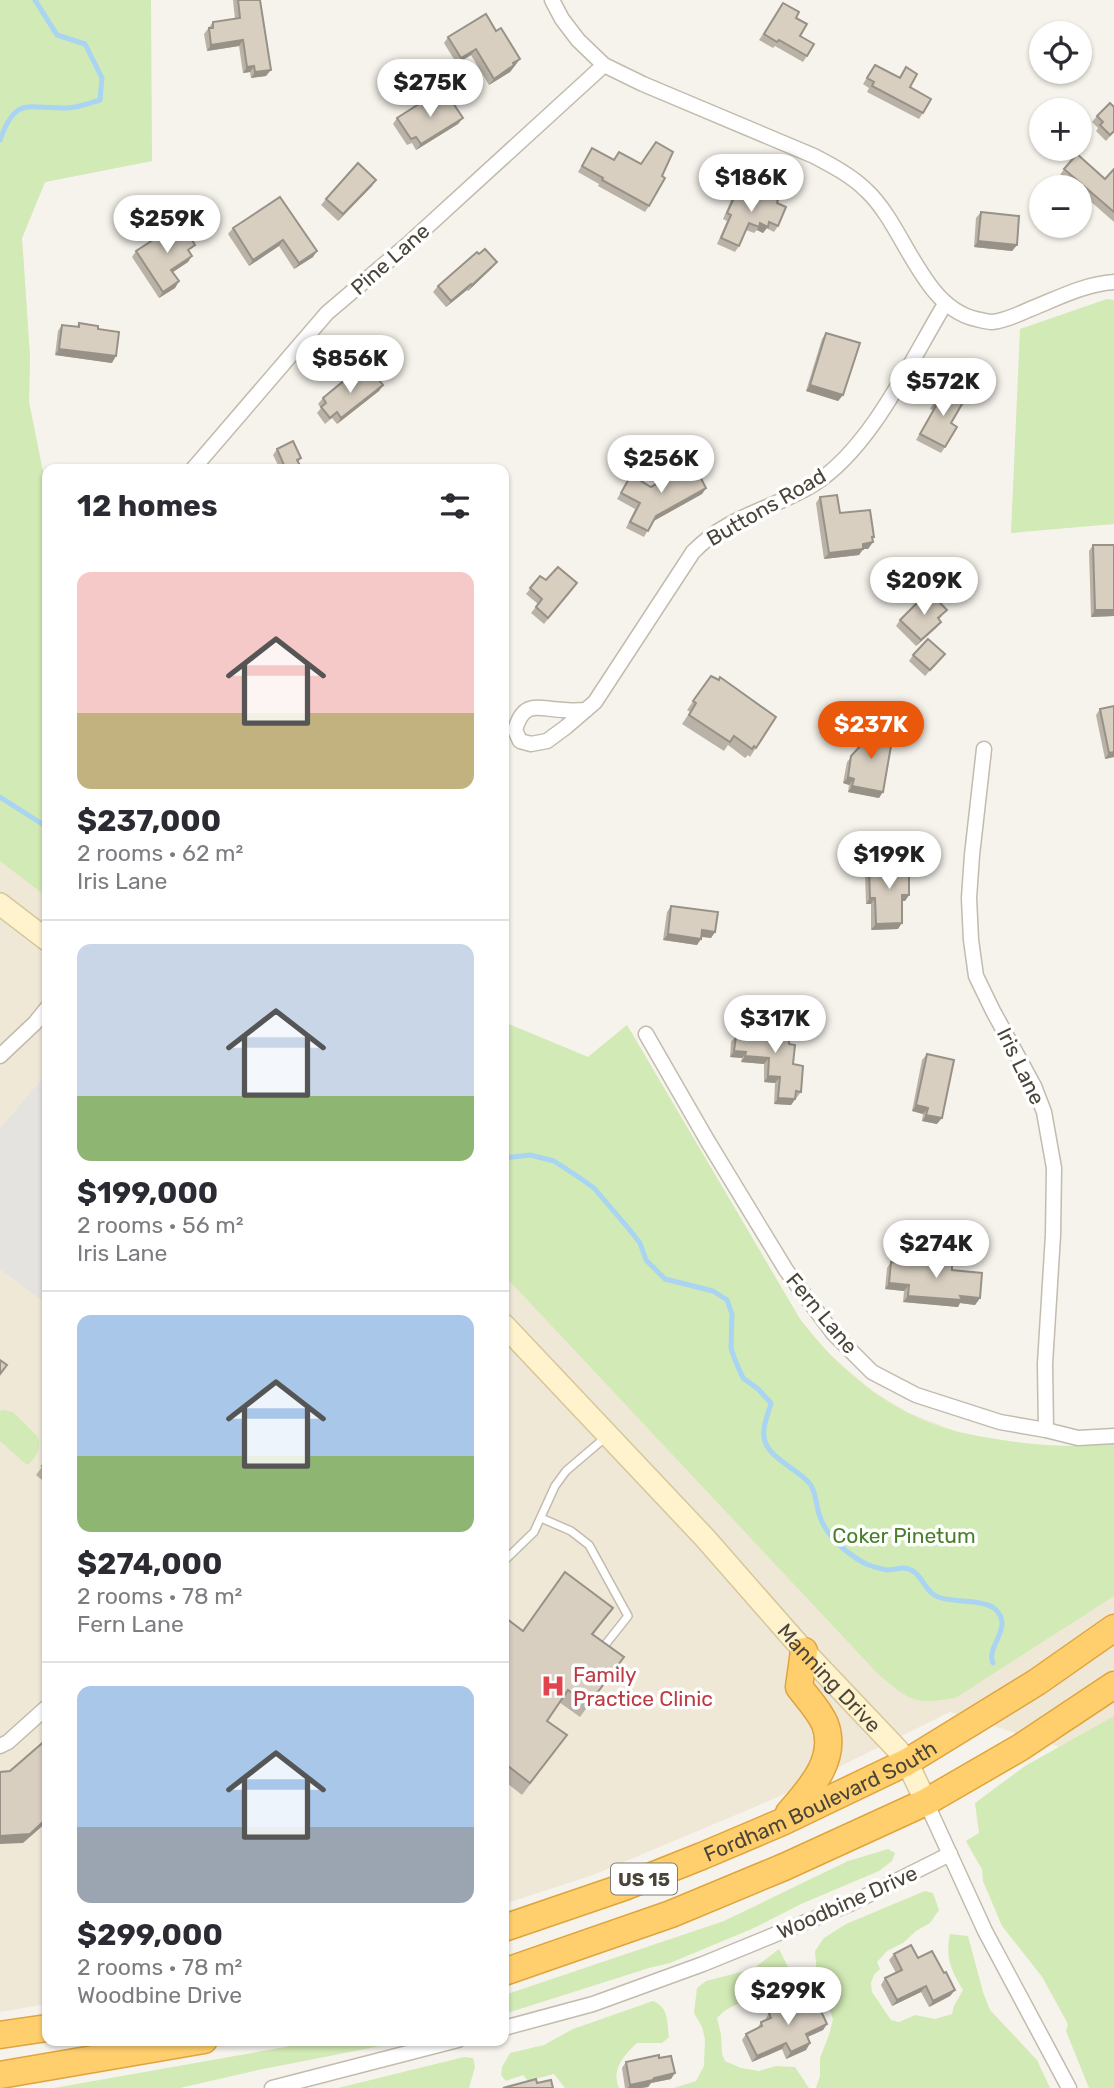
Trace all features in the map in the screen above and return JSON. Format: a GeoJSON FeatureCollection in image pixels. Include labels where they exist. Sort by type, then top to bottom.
{"type":"FeatureCollection","features":[{"type":"Feature","properties":{"kind":"highway","name":"Fordham Boulevard South"},"geometry":{"type":"LineString","coordinates":[[509,1926],[624,1887],[782,1822],[908,1762],[1037,1682],[1114,1628]]}},
{"type":"Feature","properties":{"kind":"highway"},"geometry":{"type":"LineString","coordinates":[[782,1822],[814,1784],[822,1770],[828,1748],[825,1723],[799,1687],[804,1651]]}},
{"type":"Feature","properties":{"kind":"highway","name":"Fordham Boulevard South"},"geometry":{"type":"LineString","coordinates":[[509,1970],[671,1914],[784,1867],[926,1802],[1021,1747],[1114,1685]]}},
{"type":"Feature","properties":{"kind":"highway"},"geometry":{"type":"LineString","coordinates":[[0,2035],[42,2029]]}},
{"type":"Feature","properties":{"kind":"highway"},"geometry":{"type":"LineString","coordinates":[[0,2075],[169,2046]]}},
{"type":"Feature","properties":{"kind":"street"},"geometry":{"type":"LineString","coordinates":[[552,0],[578,40],[604,65],[814,156],[840,170],[868,192],[895,227],[920,270],[945,304],[969,317],[991,322],[1011,317],[1097,283],[1114,282]]}},
{"type":"Feature","properties":{"kind":"street","name":"Pine Lane"},"geometry":{"type":"LineString","coordinates":[[197,464],[327,313],[407,245],[604,65]]}},
{"type":"Feature","properties":{"kind":"street","name":"Buttons Road"},"geometry":{"type":"LineString","coordinates":[[586,710],[595,702],[693,552],[708,537],[727,525],[813,485],[841,463],[868,430],[897,387],[945,304]]}},
{"type":"Feature","properties":{"kind":"street","name":"Iris Lane"},"geometry":{"type":"LineString","coordinates":[[984,749],[969,898],[976,976],[1034,1086],[1044,1112],[1054,1168],[1045,1364],[1046,1430]]}},
{"type":"Feature","properties":{"kind":"street"},"geometry":{"type":"LineString","coordinates":[[0,904],[42,936]]}},
{"type":"Feature","properties":{"kind":"street"},"geometry":{"type":"LineString","coordinates":[[0,1056],[42,1015]]}},
{"type":"Feature","properties":{"kind":"street","name":"Fern Lane"},"geometry":{"type":"LineString","coordinates":[[646,1034],[786,1270],[833,1333],[872,1371],[916,1395],[1000,1422],[1077,1438],[1114,1436]]}},
{"type":"Feature","properties":{"kind":"street","name":"Manning Drive"},"geometry":{"type":"LineString","coordinates":[[509,1330],[705,1538],[804,1651],[908,1762],[985,1931],[1069,2088]]}},
{"type":"Feature","properties":{"kind":"street"},"geometry":{"type":"LineString","coordinates":[[0,1746],[42,1711]]}},
{"type":"Feature","properties":{"kind":"street","name":"Woodbine Drive"},"geometry":{"type":"LineString","coordinates":[[509,2027],[593,2004],[703,1964],[850,1905],[950,1854]]}},
{"type":"Feature","properties":{"kind":"street"},"geometry":{"type":"LineString","coordinates":[[272,2088],[435,2046]]}},
{"type":"Feature","properties":{"kind":"lane"},"geometry":{"type":"LineString","coordinates":[[509,1556],[534,1532],[555,1486],[566,1471],[608,1435]]}},
{"type":"Feature","properties":{"kind":"lane"},"geometry":{"type":"LineString","coordinates":[[541,1518],[571,1531],[589,1545],[628,1616],[605,1645]]}},
{"type":"Feature","properties":{"kind":"shaded area"},"geometry":{"type":"Polygon","coordinates":[[[0,0],[152,161],[45,182],[22,238],[30,357],[29,402],[42,467],[42,2005],[0,2012],[0,0]]]}},
{"type":"Feature","properties":{"kind":"shaded area"},"geometry":{"type":"Polygon","coordinates":[[[509,1024],[588,1057],[627,1025],[800,1319],[829,1354],[874,1392],[909,1413],[960,1433],[1030,1445],[1072,1447],[1114,1443],[1114,2088],[1104,2088],[966,1841],[1085,1769],[1072,1751],[950,1712],[778,1797],[593,1875],[509,1902],[509,1024]]]}},
{"type":"Feature","properties":{"kind":"shaded area"},"geometry":{"type":"Polygon","coordinates":[[[42,1079],[42,1300],[0,1269],[0,1129],[42,1079]]]}},
{"type":"Feature","properties":{"kind":"green space"},"geometry":{"type":"Polygon","coordinates":[[[0,0],[151,0],[152,161],[45,182],[22,238],[30,357],[29,402],[42,467],[42,893],[0,861],[0,0]]]}},
{"type":"Feature","properties":{"kind":"green space"},"geometry":{"type":"Polygon","coordinates":[[[1107,299],[1114,300],[1114,524],[1011,533],[1020,329],[1107,299]]]}},
{"type":"Feature","properties":{"kind":"green space","name":"Coker Pinetum"},"geometry":{"type":"Polygon","coordinates":[[[509,1024],[588,1057],[627,1025],[800,1319],[833,1357],[870,1389],[912,1415],[964,1433],[1040,1445],[1114,1443],[1114,1596],[957,1697],[932,1701],[914,1699],[898,1691],[879,1675],[509,1280],[509,1024]]]}},
{"type":"Feature","properties":{"kind":"green space"},"geometry":{"type":"Polygon","coordinates":[[[0,1411],[13,1412],[38,1437],[37,1452],[27,1465],[0,1441],[0,1411]]]}},
{"type":"Feature","properties":{"kind":"green space"},"geometry":{"type":"Polygon","coordinates":[[[1114,1716],[1114,2088],[1089,2088],[1066,2031],[1068,2024],[1043,1978],[1002,1926],[983,1881],[982,1869],[966,1841],[979,1833],[975,1803],[1025,1766],[1114,1716]]]}},
{"type":"Feature","properties":{"kind":"green space"},"geometry":{"type":"Polygon","coordinates":[[[888,1849],[895,1853],[892,1861],[879,1871],[670,1963],[509,2012],[509,1993],[724,1921],[848,1861],[888,1849]]]}},
{"type":"Feature","properties":{"kind":"green space"},"geometry":{"type":"Polygon","coordinates":[[[925,1891],[933,1893],[939,1910],[930,1923],[887,1951],[877,1962],[880,1969],[871,1983],[872,1992],[891,2020],[899,2022],[915,2015],[935,2019],[952,2014],[963,1990],[950,1964],[950,1934],[968,1936],[990,2010],[1037,2060],[1050,2088],[816,2088],[820,2076],[820,2058],[833,2019],[817,1977],[815,1951],[824,1938],[846,1924],[925,1891]]]}},
{"type":"Feature","properties":{"kind":"green space"},"geometry":{"type":"Polygon","coordinates":[[[779,1949],[794,1979],[792,1988],[730,2007],[717,2018],[722,2054],[725,2061],[741,2068],[759,2071],[776,2066],[795,2067],[809,2088],[674,2088],[696,2081],[704,2066],[705,2039],[694,2013],[697,1988],[706,1981],[753,1969],[779,1949]]]}},
{"type":"Feature","properties":{"kind":"green space"},"geometry":{"type":"Polygon","coordinates":[[[653,2001],[665,2011],[669,2037],[662,2043],[637,2043],[632,2048],[617,2069],[619,2088],[565,2088],[554,2074],[528,2081],[523,2075],[506,2081],[501,2075],[502,2067],[510,2053],[544,2045],[573,2029],[653,2001]]]}},
{"type":"Feature","properties":{"kind":"green space"},"geometry":{"type":"Polygon","coordinates":[[[291,2046],[380,2046],[180,2088],[54,2088],[291,2046]]]}},
{"type":"Feature","properties":{"kind":"green space"},"geometry":{"type":"Polygon","coordinates":[[[464,2057],[473,2058],[475,2067],[469,2088],[338,2088],[464,2057]]]}},
{"type":"Feature","properties":{"kind":"building"},"geometry":{"type":"Polygon","coordinates":[[[238,0],[260,0],[271,70],[255,72],[254,66],[247,67],[243,40],[211,45],[209,28],[213,28],[213,22],[240,18],[238,0]]]}},
{"type":"Feature","properties":{"kind":"building"},"geometry":{"type":"Polygon","coordinates":[[[783,3],[799,12],[796,18],[807,24],[800,36],[814,44],[807,56],[764,34],[783,3]]]}},
{"type":"Feature","properties":{"kind":"building"},"geometry":{"type":"Polygon","coordinates":[[[486,14],[496,31],[501,28],[520,59],[494,79],[476,49],[461,58],[448,37],[486,14]]]}},
{"type":"Feature","properties":{"kind":"building"},"geometry":{"type":"Polygon","coordinates":[[[875,65],[900,78],[906,67],[917,74],[910,87],[931,99],[923,113],[872,86],[874,82],[867,78],[875,65]]]}},
{"type":"Feature","properties":{"kind":"building"},"geometry":{"type":"Polygon","coordinates":[[[447,94],[463,118],[421,144],[416,137],[411,139],[397,118],[422,102],[426,107],[447,94]]]}},
{"type":"Feature","properties":{"kind":"building"},"geometry":{"type":"Polygon","coordinates":[[[1110,103],[1114,107],[1114,131],[1110,135],[1100,125],[1103,122],[1097,116],[1110,103]]]}},
{"type":"Feature","properties":{"kind":"building"},"geometry":{"type":"Polygon","coordinates":[[[656,142],[673,152],[662,176],[665,178],[649,206],[582,166],[592,148],[614,160],[619,152],[641,164],[656,142]]]}},
{"type":"Feature","properties":{"kind":"building"},"geometry":{"type":"Polygon","coordinates":[[[1071,161],[1085,161],[1105,179],[1114,169],[1114,212],[1092,193],[1092,175],[1071,175],[1064,169],[1071,161]]]}},
{"type":"Feature","properties":{"kind":"building"},"geometry":{"type":"Polygon","coordinates":[[[358,163],[376,180],[343,214],[326,199],[358,163]]]}},
{"type":"Feature","properties":{"kind":"building"},"geometry":{"type":"Polygon","coordinates":[[[739,187],[763,198],[765,194],[786,207],[778,226],[769,222],[768,227],[760,223],[759,227],[749,223],[739,246],[721,238],[731,215],[727,213],[739,187]]]}},
{"type":"Feature","properties":{"kind":"building"},"geometry":{"type":"Polygon","coordinates":[[[280,197],[317,251],[299,263],[283,240],[253,260],[233,228],[280,197]]]}},
{"type":"Feature","properties":{"kind":"building"},"geometry":{"type":"Polygon","coordinates":[[[981,212],[1019,216],[1017,245],[978,241],[981,212]]]}},
{"type":"Feature","properties":{"kind":"building"},"geometry":{"type":"Polygon","coordinates":[[[181,222],[195,245],[188,250],[192,256],[171,270],[179,281],[163,292],[136,251],[181,222]]]}},
{"type":"Feature","properties":{"kind":"building"},"geometry":{"type":"Polygon","coordinates":[[[485,249],[497,262],[451,301],[438,286],[477,252],[479,254],[485,249]]]}},
{"type":"Feature","properties":{"kind":"building"},"geometry":{"type":"Polygon","coordinates":[[[79,323],[119,332],[116,356],[59,349],[62,325],[79,327],[79,323]]]}},
{"type":"Feature","properties":{"kind":"building"},"geometry":{"type":"Polygon","coordinates":[[[826,333],[860,343],[843,395],[810,385],[826,333]]]}},
{"type":"Feature","properties":{"kind":"building"},"geometry":{"type":"Polygon","coordinates":[[[371,370],[383,385],[341,418],[337,412],[330,418],[321,407],[326,403],[323,398],[346,379],[351,385],[371,370]]]}},
{"type":"Feature","properties":{"kind":"building"},"geometry":{"type":"Polygon","coordinates":[[[944,387],[965,399],[951,423],[957,427],[945,447],[920,434],[944,387]]]}},
{"type":"Feature","properties":{"kind":"building"},"geometry":{"type":"Polygon","coordinates":[[[293,441],[301,458],[297,460],[299,464],[284,464],[277,449],[293,441]]]}},
{"type":"Feature","properties":{"kind":"building"},"geometry":{"type":"Polygon","coordinates":[[[695,467],[706,488],[656,516],[648,531],[630,522],[640,503],[621,493],[631,475],[651,487],[680,471],[682,475],[695,467]]]}},
{"type":"Feature","properties":{"kind":"building"},"geometry":{"type":"Polygon","coordinates":[[[837,495],[840,513],[870,510],[874,537],[873,542],[863,544],[863,549],[829,553],[820,497],[837,495]]]}},
{"type":"Feature","properties":{"kind":"building"},"geometry":{"type":"Polygon","coordinates":[[[1093,545],[1114,545],[1114,610],[1095,610],[1093,545]]]}},
{"type":"Feature","properties":{"kind":"building"},"geometry":{"type":"Polygon","coordinates":[[[558,567],[577,583],[548,618],[536,607],[542,599],[530,588],[540,576],[546,580],[558,567]]]}},
{"type":"Feature","properties":{"kind":"building"},"geometry":{"type":"Polygon","coordinates":[[[931,594],[947,610],[938,618],[941,622],[921,640],[900,620],[920,600],[922,602],[931,594]]]}},
{"type":"Feature","properties":{"kind":"building"},"geometry":{"type":"Polygon","coordinates":[[[928,639],[945,654],[930,670],[913,655],[928,639]]]}},
{"type":"Feature","properties":{"kind":"building"},"geometry":{"type":"Polygon","coordinates":[[[711,676],[719,680],[720,677],[776,717],[756,748],[754,746],[752,749],[734,736],[730,742],[689,715],[696,703],[693,701],[711,676]]]}},
{"type":"Feature","properties":{"kind":"building"},"geometry":{"type":"Polygon","coordinates":[[[1114,706],[1114,752],[1109,753],[1100,709],[1114,706]]]}},
{"type":"Feature","properties":{"kind":"building"},"geometry":{"type":"Polygon","coordinates":[[[866,727],[887,731],[884,745],[891,746],[883,792],[852,786],[854,779],[848,777],[851,756],[864,742],[866,727]]]}},
{"type":"Feature","properties":{"kind":"building"},"geometry":{"type":"Polygon","coordinates":[[[869,865],[909,865],[909,895],[902,895],[902,923],[876,924],[875,898],[870,898],[869,865]]]}},
{"type":"Feature","properties":{"kind":"building"},"geometry":{"type":"Polygon","coordinates":[[[671,906],[718,912],[715,932],[702,930],[701,939],[668,934],[671,906]]]}},
{"type":"Feature","properties":{"kind":"building"},"geometry":{"type":"Polygon","coordinates":[[[763,1019],[790,1022],[789,1044],[795,1045],[793,1064],[803,1066],[801,1092],[796,1091],[795,1099],[778,1098],[780,1077],[768,1076],[769,1058],[745,1056],[746,1052],[734,1051],[736,1036],[761,1038],[763,1019]]]}},
{"type":"Feature","properties":{"kind":"building"},"geometry":{"type":"Polygon","coordinates":[[[927,1054],[954,1060],[942,1118],[926,1115],[928,1108],[916,1105],[927,1054]]]}},
{"type":"Feature","properties":{"kind":"building"},"geometry":{"type":"Polygon","coordinates":[[[932,1261],[952,1262],[952,1270],[982,1273],[980,1298],[960,1296],[962,1300],[908,1296],[909,1285],[889,1283],[891,1262],[931,1264],[932,1261]]]}},
{"type":"Feature","properties":{"kind":"building"},"geometry":{"type":"Polygon","coordinates":[[[0,1360],[7,1365],[0,1374],[0,1360]]]}},
{"type":"Feature","properties":{"kind":"building","name":"Family Practice Clinic"},"geometry":{"type":"Polygon","coordinates":[[[565,1572],[613,1608],[592,1634],[624,1657],[588,1705],[568,1690],[547,1721],[567,1735],[530,1783],[509,1767],[509,1620],[523,1631],[565,1572]]]}},
{"type":"Feature","properties":{"kind":"building"},"geometry":{"type":"Polygon","coordinates":[[[42,1743],[42,1823],[30,1834],[0,1836],[0,1772],[10,1771],[42,1743]]]}},
{"type":"Feature","properties":{"kind":"building"},"geometry":{"type":"Polygon","coordinates":[[[911,1945],[918,1958],[932,1951],[955,1990],[933,2001],[926,1986],[897,2000],[885,1978],[902,1970],[894,1954],[911,1945]]]}},
{"type":"Feature","properties":{"kind":"building"},"geometry":{"type":"Polygon","coordinates":[[[804,1998],[806,2002],[815,1998],[827,2024],[806,2034],[810,2043],[791,2052],[786,2043],[757,2056],[746,2034],[771,2018],[769,2013],[804,1998]]]}},
{"type":"Feature","properties":{"kind":"building"},"geometry":{"type":"Polygon","coordinates":[[[659,2055],[659,2058],[671,2056],[675,2073],[630,2085],[626,2062],[659,2055]]]}},
{"type":"Feature","properties":{"kind":"building"},"geometry":{"type":"Polygon","coordinates":[[[536,2079],[537,2083],[551,2080],[553,2088],[503,2088],[536,2079]]]}},
{"type":"Feature","properties":{"kind":"waterway"},"geometry":{"type":"LineString","coordinates":[[0,140],[18,110],[33,107],[71,108],[100,100],[102,78],[85,44],[57,35],[35,0]]}},
{"type":"Feature","properties":{"kind":"waterway"},"geometry":{"type":"LineString","coordinates":[[0,797],[42,824]]}},
{"type":"Feature","properties":{"kind":"waterway"},"geometry":{"type":"LineString","coordinates":[[509,1157],[530,1155],[554,1161],[594,1188],[640,1243],[646,1260],[665,1279],[713,1291],[727,1300],[732,1314],[731,1348],[735,1360],[743,1378],[771,1403],[764,1439],[773,1454],[810,1484],[822,1522],[831,1536],[851,1555],[866,1564],[887,1570],[909,1569],[938,1597],[984,1604],[995,1609],[1002,1623],[993,1650],[993,1663]]}},
{"type":"Feature","properties":{"kind":"place","name":"Family Practice Clinic"},"geometry":{"type":"Point","coordinates":[553,1686]}}]}
